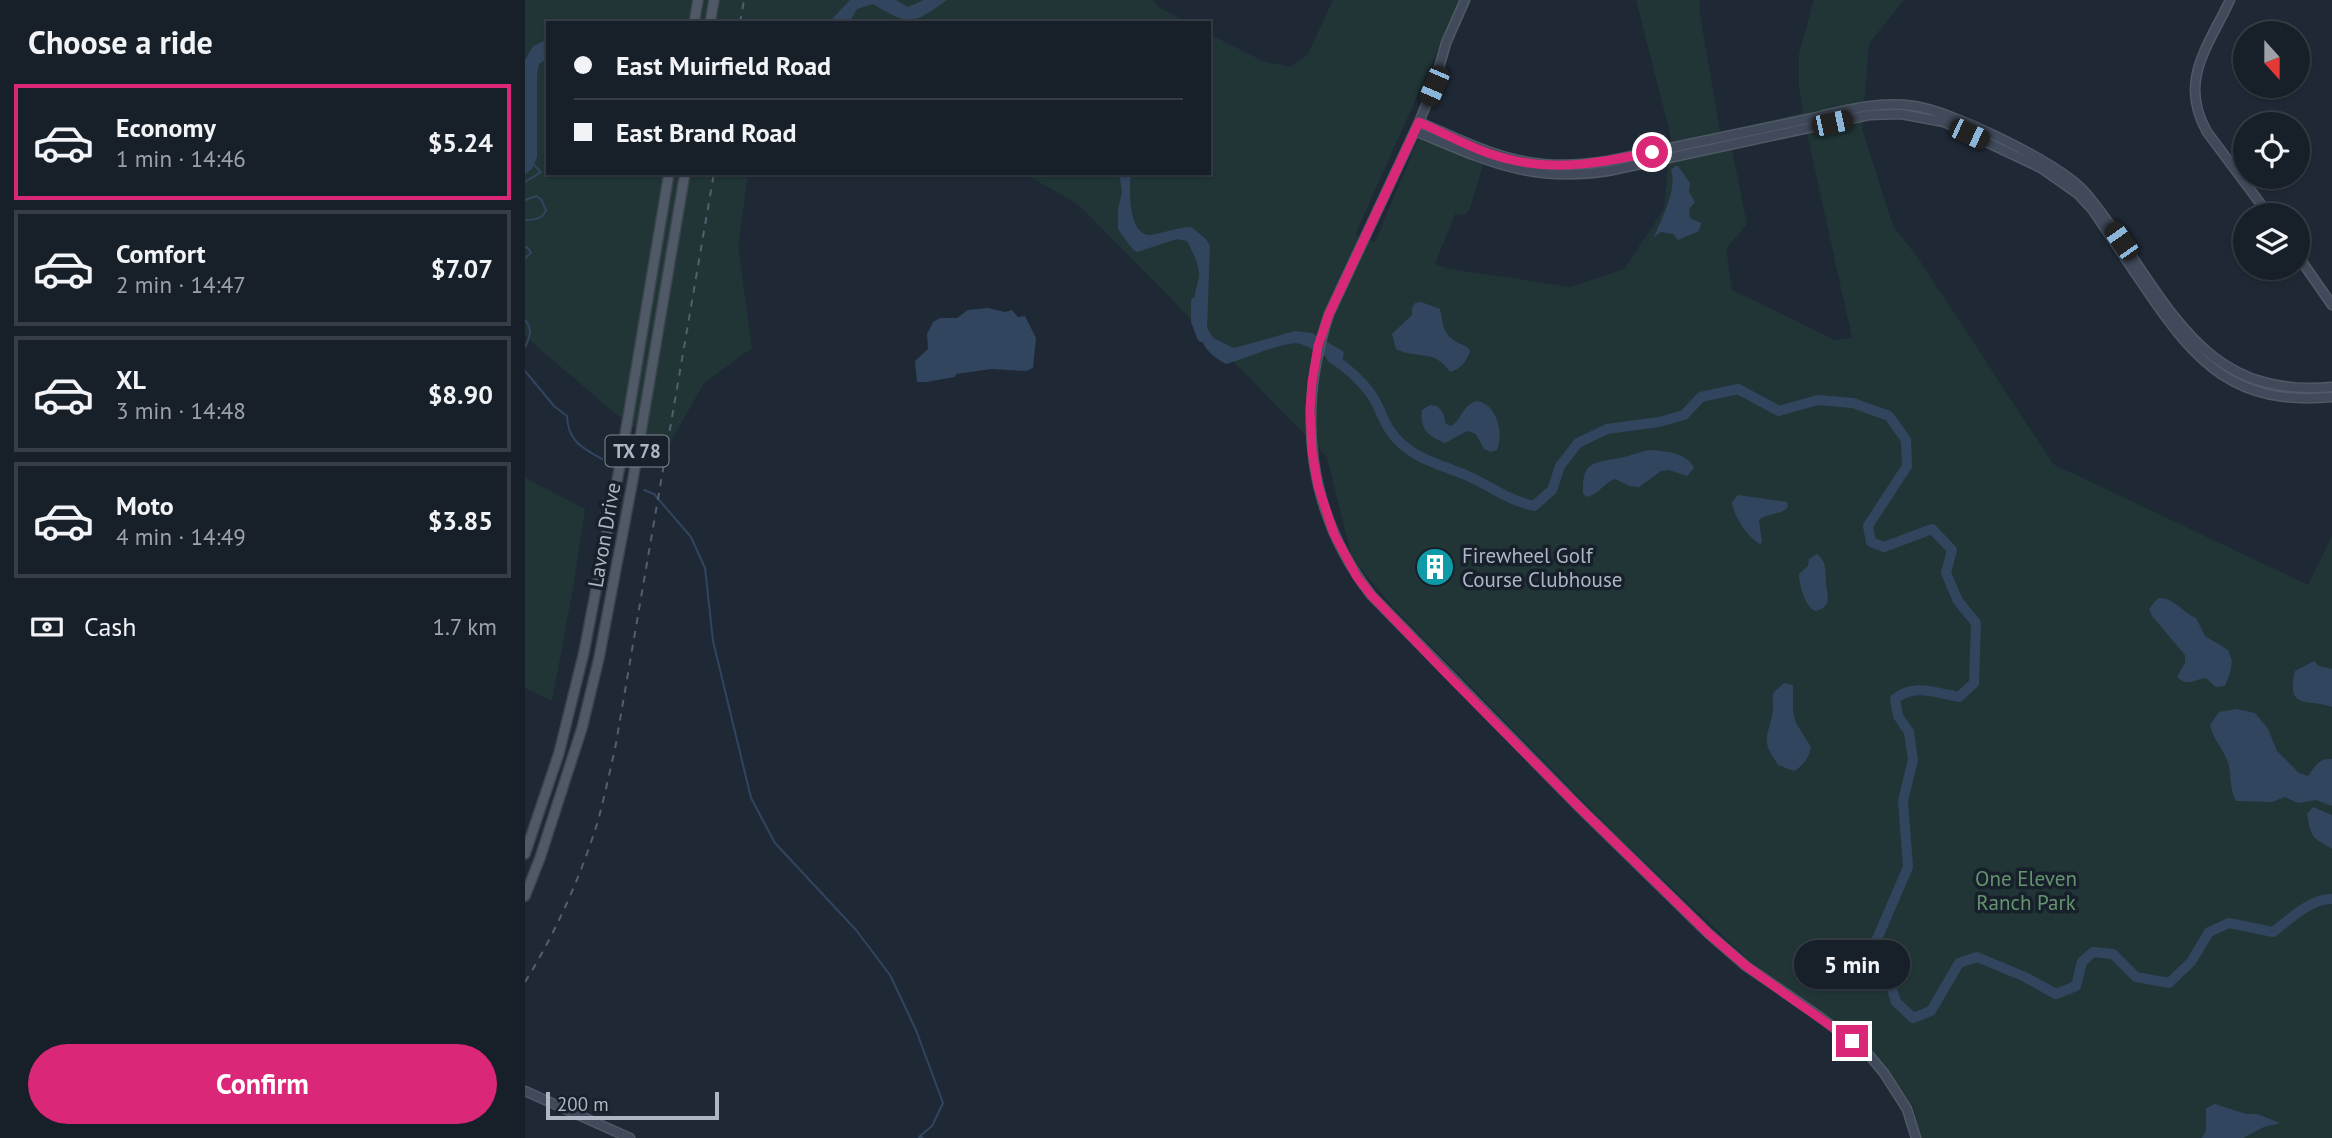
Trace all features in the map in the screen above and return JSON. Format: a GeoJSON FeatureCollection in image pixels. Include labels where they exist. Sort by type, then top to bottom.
{"type":"FeatureCollection","features":[{"type":"Feature","properties":{"kind":"main road"},"geometry":{"type":"LineString","coordinates":[[694,21],[698,0]]}},
{"type":"Feature","properties":{"kind":"main road"},"geometry":{"type":"LineString","coordinates":[[710,21],[714,0]]}},
{"type":"Feature","properties":{"kind":"main road","name":"Lavon Drive"},"geometry":{"type":"LineString","coordinates":[[525,854],[567,725],[587,641],[620,465],[669,175]]}},
{"type":"Feature","properties":{"kind":"main road","name":"Lavon Drive"},"geometry":{"type":"LineString","coordinates":[[525,896],[578,740],[599,657],[633,479],[685,175]]}},
{"type":"Feature","properties":{"kind":"street"},"geometry":{"type":"LineString","coordinates":[[1465,0],[1446,43],[1434,86],[1419,122],[1329,314],[1318,346],[1310,410],[1312,451],[1318,486],[1334,534],[1343,554],[1372,596],[1581,809],[1709,934],[1746,966],[1869,1055],[1907,1109],[1916,1138]]}},
{"type":"Feature","properties":{"kind":"street"},"geometry":{"type":"LineString","coordinates":[[2230,0],[2199,65],[2194,99],[2207,132],[2260,203]]}},
{"type":"Feature","properties":{"kind":"street"},"geometry":{"type":"LineString","coordinates":[[1419,122],[1508,159],[1542,165],[1566,165],[1620,159],[1857,108],[1902,105],[1927,108],[1972,125],[2044,162],[2073,181],[2096,205],[2195,341],[2230,369],[2279,386],[2296,389],[2332,387]]}},
{"type":"Feature","properties":{"kind":"street"},"geometry":{"type":"LineString","coordinates":[[1415,131],[1488,162],[1540,174],[1564,175],[1608,171],[1882,114],[1919,116],[1944,122],[2041,168],[2078,194],[2096,215],[2169,323],[2209,367],[2232,381],[2270,395],[2295,398],[2332,397]]}},
{"type":"Feature","properties":{"kind":"street"},"geometry":{"type":"LineString","coordinates":[[2310,273],[2332,305]]}},
{"type":"Feature","properties":{"kind":"street"},"geometry":{"type":"LineString","coordinates":[[525,1091],[630,1138]]}},
{"type":"Feature","properties":{"kind":"green space"},"geometry":{"type":"Polygon","coordinates":[[[525,0],[1152,0],[1160,8],[1184,21],[546,21],[546,175],[748,175],[738,247],[752,348],[704,383],[667,448],[616,414],[525,336],[525,0]]]}},
{"type":"Feature","properties":{"kind":"green space","name":"One Eleven Ranch Park"},"geometry":{"type":"Polygon","coordinates":[[[1333,0],[1460,0],[1355,235],[1375,242],[1419,137],[1483,165],[1470,208],[1464,215],[1455,214],[1435,264],[1449,269],[1571,287],[1624,269],[1664,209],[1671,137],[1636,0],[1700,0],[1699,9],[1720,132],[1803,113],[1799,86],[1799,54],[1814,0],[1904,0],[1869,43],[1862,129],[1893,226],[1918,258],[2053,464],[2308,585],[2332,536],[2332,1138],[1920,1138],[1914,1107],[1866,1047],[1750,961],[1618,837],[1393,607],[1351,554],[1327,457],[1079,205],[1026,175],[1211,175],[1211,35],[1263,61],[1290,67],[1308,54],[1333,0]],[[1807,133],[1732,149],[1747,224],[1726,249],[1732,290],[1835,340],[1852,338],[1807,133]]]}},
{"type":"Feature","properties":{"kind":"green space"},"geometry":{"type":"Polygon","coordinates":[[[525,478],[585,509],[552,701],[525,688],[525,478]]]}},
{"type":"Feature","properties":{"kind":"water"},"geometry":{"type":"Polygon","coordinates":[[[850,0],[896,0],[908,7],[924,0],[947,0],[911,20],[895,16],[873,4],[857,9],[850,21],[829,21],[850,0]]]}},
{"type":"Feature","properties":{"kind":"water"},"geometry":{"type":"Polygon","coordinates":[[[546,40],[546,59],[539,64],[537,74],[537,157],[532,169],[525,174],[525,60],[533,46],[546,40]]]}},
{"type":"Feature","properties":{"kind":"water"},"geometry":{"type":"Polygon","coordinates":[[[1678,166],[1690,183],[1689,192],[1695,202],[1689,209],[1690,218],[1701,223],[1699,231],[1678,240],[1673,234],[1661,232],[1654,237],[1671,195],[1671,170],[1678,166]]]}},
{"type":"Feature","properties":{"kind":"water"},"geometry":{"type":"Polygon","coordinates":[[[1119,175],[1131,175],[1131,208],[1141,232],[1150,235],[1191,227],[1206,239],[1210,246],[1207,328],[1213,338],[1234,348],[1295,331],[1312,333],[1344,352],[1341,366],[1295,343],[1226,364],[1212,355],[1200,332],[1195,299],[1199,270],[1187,241],[1177,239],[1137,252],[1133,250],[1118,229],[1118,209],[1122,192],[1119,175]]]}},
{"type":"Feature","properties":{"kind":"water"},"geometry":{"type":"Polygon","coordinates":[[[1421,302],[1440,309],[1448,334],[1470,351],[1458,369],[1450,372],[1432,357],[1396,349],[1392,334],[1412,315],[1415,303],[1421,302]]]}},
{"type":"Feature","properties":{"kind":"water"},"geometry":{"type":"Polygon","coordinates":[[[988,308],[1005,312],[1012,310],[1018,317],[1025,316],[1036,338],[1033,368],[1026,371],[991,369],[917,382],[915,361],[928,349],[927,334],[933,322],[940,318],[957,318],[968,310],[988,308]]]}},
{"type":"Feature","properties":{"kind":"water"},"geometry":{"type":"Polygon","coordinates":[[[1476,401],[1489,407],[1497,420],[1500,435],[1497,450],[1491,452],[1484,449],[1476,434],[1467,431],[1445,443],[1426,431],[1421,417],[1422,410],[1430,405],[1437,406],[1443,413],[1446,424],[1451,426],[1467,407],[1476,401]]]}},
{"type":"Feature","properties":{"kind":"water"},"geometry":{"type":"Polygon","coordinates":[[[1652,450],[1681,456],[1694,468],[1687,476],[1669,470],[1661,471],[1639,487],[1615,479],[1590,496],[1586,497],[1583,493],[1585,475],[1591,465],[1652,450]]]}},
{"type":"Feature","properties":{"kind":"water"},"geometry":{"type":"Polygon","coordinates":[[[1738,495],[1787,502],[1788,507],[1785,510],[1759,520],[1760,544],[1746,532],[1735,513],[1732,502],[1738,495]]]}},
{"type":"Feature","properties":{"kind":"water"},"geometry":{"type":"Polygon","coordinates":[[[1817,554],[1825,567],[1828,600],[1824,607],[1815,611],[1803,595],[1799,574],[1808,566],[1809,559],[1817,554]]]}},
{"type":"Feature","properties":{"kind":"water"},"geometry":{"type":"Polygon","coordinates":[[[2158,598],[2169,600],[2196,618],[2205,636],[2228,650],[2232,661],[2225,686],[2216,687],[2206,678],[2187,682],[2177,677],[2185,663],[2185,655],[2152,616],[2149,609],[2158,598]]]}},
{"type":"Feature","properties":{"kind":"water"},"geometry":{"type":"Polygon","coordinates":[[[2314,661],[2319,666],[2332,669],[2332,707],[2302,701],[2294,693],[2295,671],[2314,661]]]}},
{"type":"Feature","properties":{"kind":"water"},"geometry":{"type":"Polygon","coordinates":[[[1784,683],[1793,685],[1793,712],[1796,723],[1811,747],[1805,761],[1794,771],[1778,765],[1767,741],[1773,713],[1773,693],[1784,683]]]}},
{"type":"Feature","properties":{"kind":"water"},"geometry":{"type":"Polygon","coordinates":[[[2237,709],[2255,713],[2268,729],[2277,751],[2299,773],[2308,776],[2321,761],[2332,759],[2332,806],[2316,800],[2298,803],[2285,797],[2272,802],[2236,801],[2228,762],[2210,725],[2219,712],[2237,709]]]}},
{"type":"Feature","properties":{"kind":"water"},"geometry":{"type":"Polygon","coordinates":[[[2313,807],[2332,815],[2332,849],[2316,839],[2312,833],[2307,814],[2313,807]]]}},
{"type":"Feature","properties":{"kind":"water"},"geometry":{"type":"Polygon","coordinates":[[[2215,1104],[2246,1114],[2257,1114],[2280,1123],[2264,1127],[2243,1138],[2202,1138],[2206,1130],[2206,1108],[2215,1104]]]}},
{"type":"Feature","properties":{"kind":"waterway"},"geometry":{"type":"LineString","coordinates":[[525,182],[541,172],[533,164]]}},
{"type":"Feature","properties":{"kind":"waterway"},"geometry":{"type":"LineString","coordinates":[[525,200],[536,196],[541,199],[546,210],[540,217],[525,220]]}},
{"type":"Feature","properties":{"kind":"waterway"},"geometry":{"type":"LineString","coordinates":[[525,247],[531,253],[525,258]]}},
{"type":"Feature","properties":{"kind":"waterway"},"geometry":{"type":"LineString","coordinates":[[1196,302],[1196,321],[1202,337]]}},
{"type":"Feature","properties":{"kind":"waterway"},"geometry":{"type":"LineString","coordinates":[[525,320],[530,333],[525,347]]}},
{"type":"Feature","properties":{"kind":"waterway"},"geometry":{"type":"LineString","coordinates":[[1331,357],[1367,389],[1391,432],[1408,449],[1509,497],[1534,506],[1552,490],[1560,466],[1578,443],[1607,429],[1659,422],[1684,415],[1701,397],[1738,389],[1779,411],[1818,400],[1853,403],[1889,416],[1906,440],[1907,466],[1868,526],[1871,542],[1884,547],[1932,529],[1952,550],[1946,573],[1958,601],[1976,623],[1974,683],[1959,697],[1917,690],[1909,691],[1895,699],[1898,716],[1909,732],[1913,760],[1903,801],[1908,867],[1877,939],[1896,1002],[1913,1018],[1931,1011],[1959,963],[1977,957],[2025,977],[2056,994],[2076,986],[2082,962],[2093,952],[2113,954],[2136,977],[2169,983],[2191,962],[2209,932],[2229,923],[2273,932],[2308,906],[2332,899]]}},
{"type":"Feature","properties":{"kind":"waterway"},"geometry":{"type":"LineString","coordinates":[[525,371],[554,406],[567,416],[570,432],[577,443],[602,459]]}},
{"type":"Feature","properties":{"kind":"waterway"},"geometry":{"type":"LineString","coordinates":[[644,490],[654,494],[691,537],[705,568],[713,641],[751,798],[775,843],[856,930],[890,975],[916,1030],[943,1103],[932,1126],[920,1136]]}},
{"type":"Feature","properties":{"kind":"waterway"},"geometry":{"type":"LineString","coordinates":[[919,1138],[923,1138]]}},
{"type":"Feature","properties":{"kind":"railway"},"geometry":{"type":"LineString","coordinates":[[740,21],[744,0]]}},
{"type":"Feature","properties":{"kind":"railway"},"geometry":{"type":"LineString","coordinates":[[525,982],[547,945],[575,885],[597,824],[615,749],[714,175]]}},
{"type":"Feature","properties":{"kind":"place","name":"Firewheel Golf Course Clubhouse"},"geometry":{"type":"Point","coordinates":[1435,567]}},
{"type":"Feature","properties":{"kind":"route"},"geometry":{"type":"LineString","coordinates":[[1652,152],[1587,164],[1542,165],[1491,154],[1419,122],[1329,314],[1318,346],[1310,410],[1312,451],[1317,478],[1334,534],[1357,577],[1420,647],[1709,934],[1746,966],[1852,1041]]}}]}
